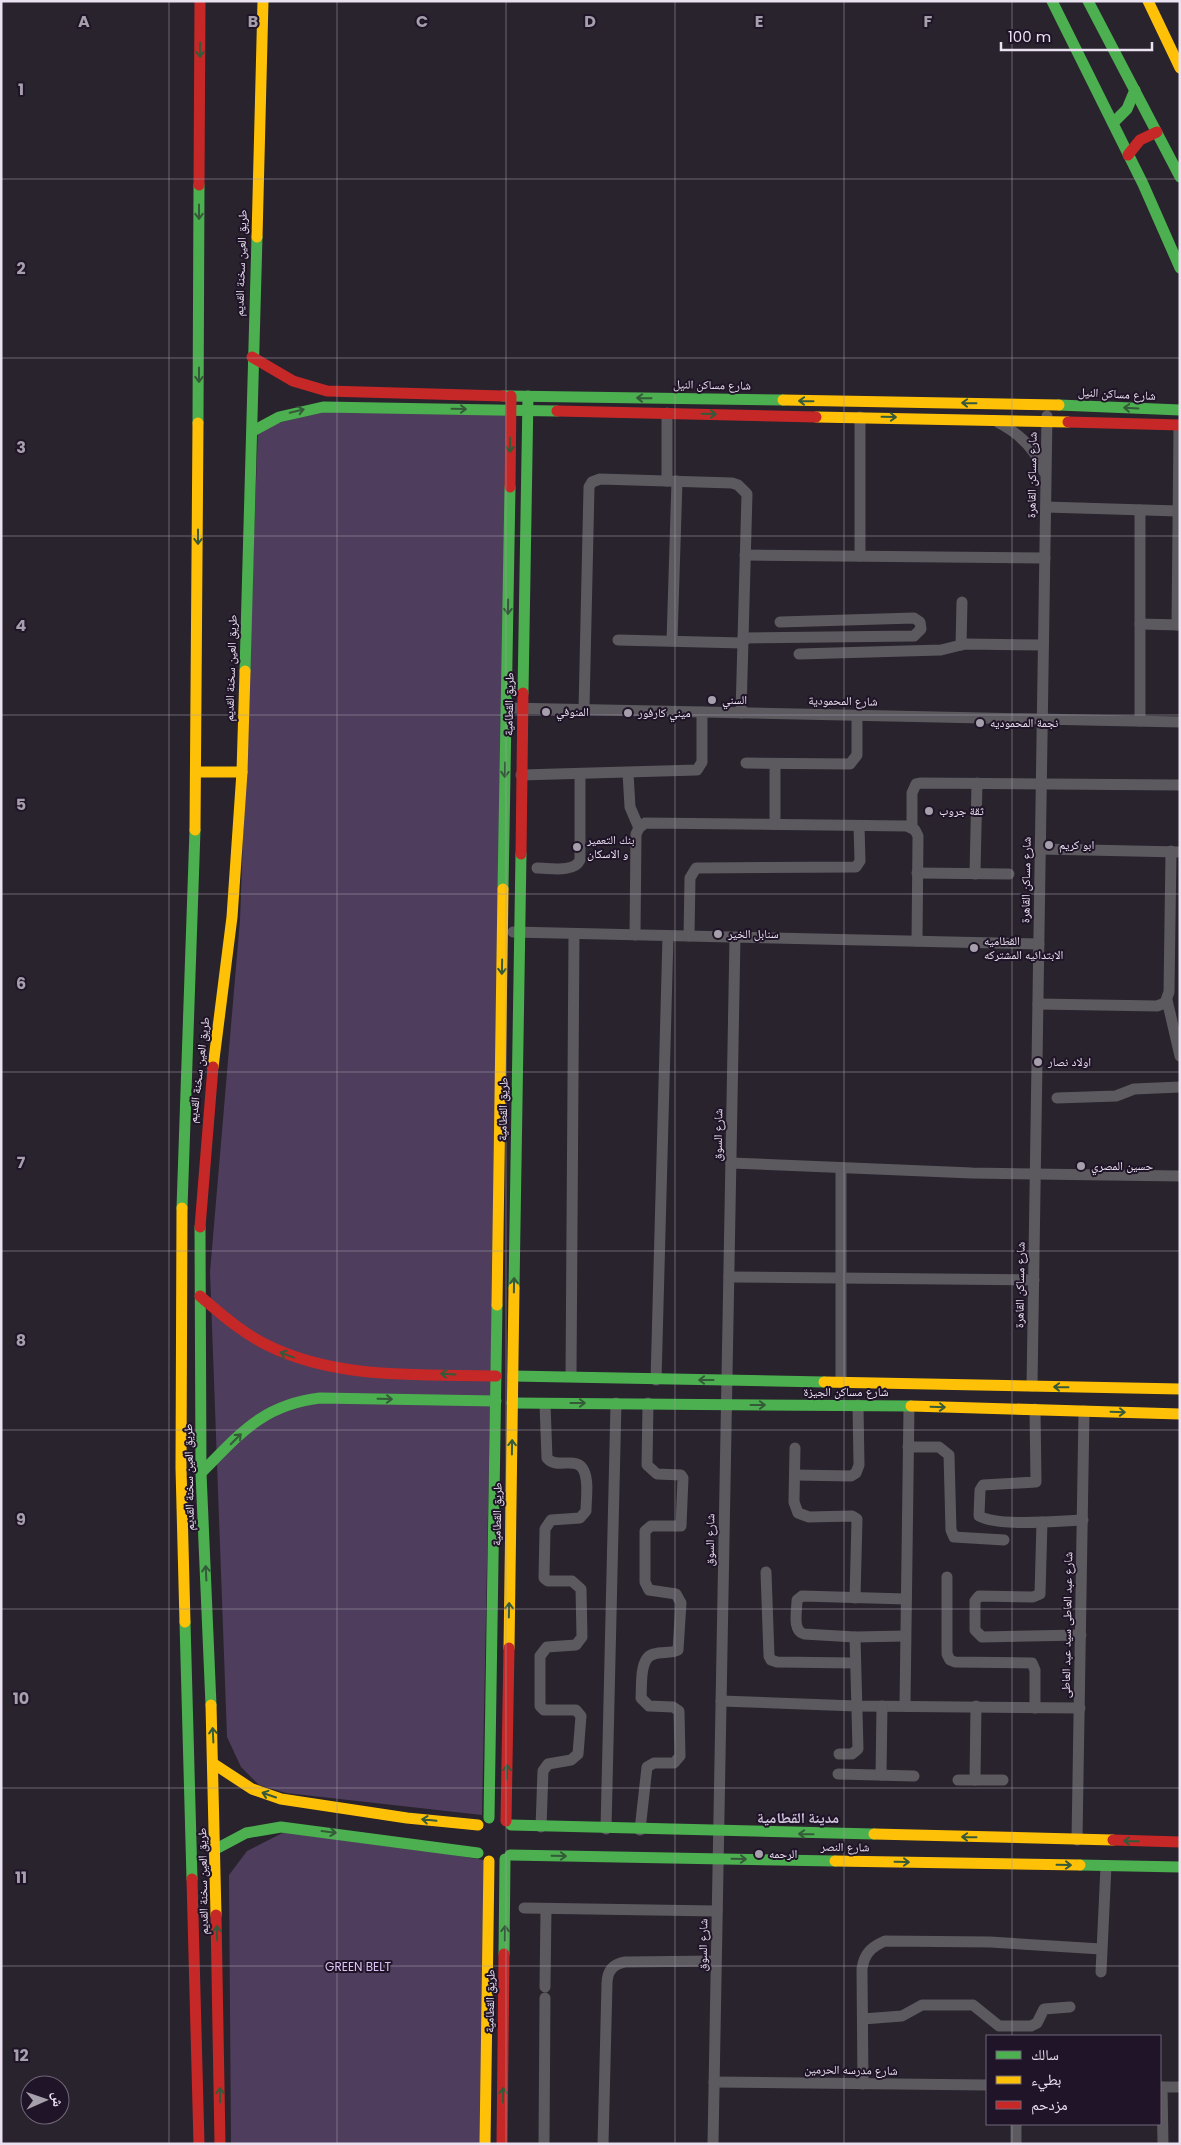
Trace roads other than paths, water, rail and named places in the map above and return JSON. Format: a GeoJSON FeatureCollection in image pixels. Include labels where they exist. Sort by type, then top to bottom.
{"type":"FeatureCollection","features":[{"type":"Feature","properties":{"kind":"street","name":"طريق العين سخنة القديم"},"geometry":{"type":"LineString","coordinates":[[199,2144],[181,1468],[182,1183],[197,772],[200,1]]}},
{"type":"Feature","properties":{"kind":"street","name":"طريق العين سخنة القديم"},"geometry":{"type":"LineString","coordinates":[[220,2144],[214,1764],[201,1473],[200,1230],[205,1140],[232,917],[242,772],[253,431],[252,357],[263,1]]}},
{"type":"Feature","properties":{"kind":"street"},"geometry":{"type":"LineString","coordinates":[[1052,1],[1113,123],[1180,268]]}},
{"type":"Feature","properties":{"kind":"street"},"geometry":{"type":"LineString","coordinates":[[1088,1],[1180,177]]}},
{"type":"Feature","properties":{"kind":"street"},"geometry":{"type":"LineString","coordinates":[[1148,1],[1180,68]]}},
{"type":"Feature","properties":{"kind":"street"},"geometry":{"type":"LineString","coordinates":[[1113,123],[1127,109],[1135,90]]}},
{"type":"Feature","properties":{"kind":"street"},"geometry":{"type":"LineString","coordinates":[[1128,155],[1140,140],[1157,132]]}},
{"type":"Feature","properties":{"kind":"street","name":"شارع مساكن النيل"},"geometry":{"type":"LineString","coordinates":[[252,357],[292,382],[323,391],[381,394],[1047,404],[1180,410]]}},
{"type":"Feature","properties":{"kind":"street","name":"طريق القطامية"},"geometry":{"type":"LineString","coordinates":[[490,1818],[511,396]]}},
{"type":"Feature","properties":{"kind":"street","name":"طريق القطامية"},"geometry":{"type":"LineString","coordinates":[[509,1823],[512,1403],[528,396]]}},
{"type":"Feature","properties":{"kind":"street","name":"شارع مساكن القاهرة"},"geometry":{"type":"LineString","coordinates":[[1032,1386],[1047,404]]}},
{"type":"Feature","properties":{"kind":"street"},"geometry":{"type":"LineString","coordinates":[[253,431],[279,417],[323,407],[1047,421],[1180,426],[1178,625],[1140,624]]}},
{"type":"Feature","properties":{"kind":"street"},"geometry":{"type":"LineString","coordinates":[[667,413],[672,481],[672,641]]}},
{"type":"Feature","properties":{"kind":"street"},"geometry":{"type":"LineString","coordinates":[[860,417],[860,556]]}},
{"type":"Feature","properties":{"kind":"street"},"geometry":{"type":"LineString","coordinates":[[993,420],[1014,431],[1027,442],[1037,456],[1046,477]]}},
{"type":"Feature","properties":{"kind":"street"},"geometry":{"type":"LineString","coordinates":[[584,709],[590,484],[600,479],[732,483],[743,488],[747,500],[740,713]]}},
{"type":"Feature","properties":{"kind":"street"},"geometry":{"type":"LineString","coordinates":[[1046,508],[1178,511]]}},
{"type":"Feature","properties":{"kind":"street"},"geometry":{"type":"LineString","coordinates":[[1140,510],[1140,721]]}},
{"type":"Feature","properties":{"kind":"street"},"geometry":{"type":"LineString","coordinates":[[746,555],[1045,558]]}},
{"type":"Feature","properties":{"kind":"street"},"geometry":{"type":"LineString","coordinates":[[961,645],[962,602]]}},
{"type":"Feature","properties":{"kind":"street"},"geometry":{"type":"LineString","coordinates":[[618,640],[743,641],[914,636],[920,632],[922,625],[914,618],[848,622],[780,622]]}},
{"type":"Feature","properties":{"kind":"street"},"geometry":{"type":"LineString","coordinates":[[847,637],[848,622]]}},
{"type":"Feature","properties":{"kind":"street"},"geometry":{"type":"LineString","coordinates":[[799,654],[942,650],[961,645],[1044,645]]}},
{"type":"Feature","properties":{"kind":"street","name":"شارع المحمودية"},"geometry":{"type":"LineString","coordinates":[[506,708],[1180,722]]}},
{"type":"Feature","properties":{"kind":"street"},"geometry":{"type":"LineString","coordinates":[[521,775],[697,770],[702,762],[702,712]]}},
{"type":"Feature","properties":{"kind":"street"},"geometry":{"type":"LineString","coordinates":[[746,763],[853,763],[856,755],[857,715]]}},
{"type":"Feature","properties":{"kind":"street"},"geometry":{"type":"LineString","coordinates":[[775,764],[775,824]]}},
{"type":"Feature","properties":{"kind":"street"},"geometry":{"type":"LineString","coordinates":[[197,772],[242,772]]}},
{"type":"Feature","properties":{"kind":"street"},"geometry":{"type":"LineString","coordinates":[[628,773],[630,807],[639,828]]}},
{"type":"Feature","properties":{"kind":"street"},"geometry":{"type":"LineString","coordinates":[[537,868],[570,868],[574,867],[580,860],[580,774]]}},
{"type":"Feature","properties":{"kind":"street"},"geometry":{"type":"LineString","coordinates":[[975,874],[977,782]]}},
{"type":"Feature","properties":{"kind":"street"},"geometry":{"type":"LineString","coordinates":[[917,941],[918,836],[912,828],[912,793],[916,784],[977,782],[1180,785]]}},
{"type":"Feature","properties":{"kind":"street"},"geometry":{"type":"LineString","coordinates":[[635,935],[636,834],[639,828],[649,822],[912,828]]}},
{"type":"Feature","properties":{"kind":"street"},"geometry":{"type":"LineString","coordinates":[[689,936],[690,878],[696,868],[856,867],[860,861],[860,826]]}},
{"type":"Feature","properties":{"kind":"street"},"geometry":{"type":"LineString","coordinates":[[1040,848],[1176,852],[1169,992],[1167,1000],[1180,1056]]}},
{"type":"Feature","properties":{"kind":"street"},"geometry":{"type":"LineString","coordinates":[[917,873],[1008,874]]}},
{"type":"Feature","properties":{"kind":"street"},"geometry":{"type":"LineString","coordinates":[[503,932],[1039,944]]}},
{"type":"Feature","properties":{"kind":"street"},"geometry":{"type":"LineString","coordinates":[[570,1376],[574,934]]}},
{"type":"Feature","properties":{"kind":"street"},"geometry":{"type":"LineString","coordinates":[[656,1380],[668,936]]}},
{"type":"Feature","properties":{"kind":"street","name":"شارع السوق"},"geometry":{"type":"LineString","coordinates":[[713,2144],[736,937]]}},
{"type":"Feature","properties":{"kind":"street"},"geometry":{"type":"LineString","coordinates":[[1038,1004],[1157,1006],[1167,1000]]}},
{"type":"Feature","properties":{"kind":"street"},"geometry":{"type":"LineString","coordinates":[[1057,1098],[1116,1096],[1134,1089],[1180,1087]]}},
{"type":"Feature","properties":{"kind":"street"},"geometry":{"type":"LineString","coordinates":[[731,1163],[972,1173],[1180,1176]]}},
{"type":"Feature","properties":{"kind":"street"},"geometry":{"type":"LineString","coordinates":[[840,1168],[841,1382]]}},
{"type":"Feature","properties":{"kind":"street"},"geometry":{"type":"LineString","coordinates":[[729,1277],[1034,1280]]}},
{"type":"Feature","properties":{"kind":"street"},"geometry":{"type":"LineString","coordinates":[[200,1296],[228,1321],[258,1342],[286,1355],[314,1364],[343,1370],[496,1376]]}},
{"type":"Feature","properties":{"kind":"street","name":"شارع مساكن الجيزة"},"geometry":{"type":"LineString","coordinates":[[513,1376],[1180,1389]]}},
{"type":"Feature","properties":{"kind":"street"},"geometry":{"type":"LineString","coordinates":[[201,1473],[255,1419],[275,1408],[296,1400],[320,1398],[496,1401]]}},
{"type":"Feature","properties":{"kind":"street","name":"شارع مساكن الجيزة"},"geometry":{"type":"LineString","coordinates":[[512,1403],[909,1406],[1180,1414]]}},
{"type":"Feature","properties":{"kind":"street"},"geometry":{"type":"LineString","coordinates":[[606,1829],[616,1403]]}},
{"type":"Feature","properties":{"kind":"street"},"geometry":{"type":"LineString","coordinates":[[640,1830],[647,1767],[654,1763],[674,1763],[680,1756],[679,1711],[673,1707],[649,1706],[641,1698],[644,1664],[647,1658],[652,1654],[678,1650],[681,1603],[676,1594],[649,1590],[645,1582],[645,1531],[651,1526],[681,1526],[683,1478],[681,1475],[656,1474],[647,1466],[648,1403]]}},
{"type":"Feature","properties":{"kind":"street"},"geometry":{"type":"LineString","coordinates":[[542,1827],[544,1768],[552,1763],[571,1760],[578,1754],[581,1716],[576,1710],[544,1710],[540,1706],[540,1656],[548,1647],[576,1645],[582,1637],[581,1593],[579,1585],[572,1581],[548,1581],[544,1578],[545,1529],[551,1520],[580,1518],[586,1511],[586,1478],[583,1468],[575,1463],[553,1464],[547,1458],[545,1404]]}},
{"type":"Feature","properties":{"kind":"street"},"geometry":{"type":"LineString","coordinates":[[795,1475],[851,1476],[856,1473],[859,1465],[858,1406]]}},
{"type":"Feature","properties":{"kind":"street"},"geometry":{"type":"LineString","coordinates":[[905,1705],[909,1406]]}},
{"type":"Feature","properties":{"kind":"street"},"geometry":{"type":"LineString","coordinates":[[1035,1409],[1036,1482],[982,1485],[979,1515],[985,1519],[1042,1522],[1083,1520]]}},
{"type":"Feature","properties":{"kind":"street","name":"شارع عبد العاطى سيد عبد العاطى"},"geometry":{"type":"LineString","coordinates":[[1078,1840],[1084,1411]]}},
{"type":"Feature","properties":{"kind":"street"},"geometry":{"type":"LineString","coordinates":[[908,1446],[939,1447],[949,1455],[951,1530],[954,1537],[1004,1540]]}},
{"type":"Feature","properties":{"kind":"street"},"geometry":{"type":"LineString","coordinates":[[795,1448],[794,1502],[798,1513],[809,1517],[852,1516],[857,1519],[855,1598]]}},
{"type":"Feature","properties":{"kind":"street"},"geometry":{"type":"LineString","coordinates":[[1042,1522],[1040,1594],[1033,1597],[979,1596],[975,1601],[974,1630],[982,1636],[1081,1635]]}},
{"type":"Feature","properties":{"kind":"street"},"geometry":{"type":"LineString","coordinates":[[766,1572],[769,1656],[771,1660],[777,1662],[854,1663]]}},
{"type":"Feature","properties":{"kind":"street"},"geometry":{"type":"LineString","coordinates":[[947,1577],[947,1654],[950,1660],[956,1662],[1032,1664],[1035,1670],[1035,1708]]}},
{"type":"Feature","properties":{"kind":"street"},"geometry":{"type":"LineString","coordinates":[[905,1636],[855,1637],[804,1634],[796,1628],[797,1600],[801,1596],[906,1599]]}},
{"type":"Feature","properties":{"kind":"street"},"geometry":{"type":"LineString","coordinates":[[838,1754],[852,1754],[858,1749],[854,1663],[855,1637]]}},
{"type":"Feature","properties":{"kind":"street"},"geometry":{"type":"LineString","coordinates":[[721,1702],[856,1706],[1080,1708]]}},
{"type":"Feature","properties":{"kind":"street"},"geometry":{"type":"LineString","coordinates":[[881,1775],[882,1706]]}},
{"type":"Feature","properties":{"kind":"street"},"geometry":{"type":"LineString","coordinates":[[975,1780],[976,1706]]}},
{"type":"Feature","properties":{"kind":"street"},"geometry":{"type":"LineString","coordinates":[[214,1764],[246,1786],[281,1799],[407,1818],[478,1825],[490,1818],[509,1823],[516,1840],[507,1857],[489,1860],[478,1853],[281,1827],[246,1833],[216,1850]]}},
{"type":"Feature","properties":{"kind":"street"},"geometry":{"type":"LineString","coordinates":[[838,1774],[914,1776]]}},
{"type":"Feature","properties":{"kind":"street"},"geometry":{"type":"LineString","coordinates":[[958,1780],[1003,1780]]}},
{"type":"Feature","properties":{"kind":"street","name":"شارع النصر"},"geometry":{"type":"LineString","coordinates":[[509,1823],[542,1827],[640,1830],[1180,1842]]}},
{"type":"Feature","properties":{"kind":"street"},"geometry":{"type":"LineString","coordinates":[[478,1825],[473,1839],[478,1853]]}},
{"type":"Feature","properties":{"kind":"street","name":"طريق القطامية"},"geometry":{"type":"LineString","coordinates":[[502,2144],[507,1857]]}},
{"type":"Feature","properties":{"kind":"street","name":"شارع النصر"},"geometry":{"type":"LineString","coordinates":[[507,1857],[1180,1867]]}},
{"type":"Feature","properties":{"kind":"street","name":"طريق القطامية"},"geometry":{"type":"LineString","coordinates":[[485,2144],[489,1860]]}},
{"type":"Feature","properties":{"kind":"street"},"geometry":{"type":"LineString","coordinates":[[1101,1972],[1106,1866]]}},
{"type":"Feature","properties":{"kind":"street"},"geometry":{"type":"LineString","coordinates":[[524,1908],[717,1911]]}},
{"type":"Feature","properties":{"kind":"street"},"geometry":{"type":"LineString","coordinates":[[544,2144],[546,1908]]}},
{"type":"Feature","properties":{"kind":"street"},"geometry":{"type":"LineString","coordinates":[[863,2084],[862,2019],[864,1959],[876,1945],[884,1941],[990,1942],[1101,1949]]}},
{"type":"Feature","properties":{"kind":"street"},"geometry":{"type":"LineString","coordinates":[[603,2144],[606,1984],[610,1972],[614,1966],[625,1962],[716,1962]]}},
{"type":"Feature","properties":{"kind":"street"},"geometry":{"type":"LineString","coordinates":[[862,2019],[902,2016],[922,2004],[973,2005],[979,2008],[996,2025],[1031,2026],[1037,2023],[1044,2009],[1070,2007]]}},
{"type":"Feature","properties":{"kind":"street","name":"شارع مدرسه الحرمين"},"geometry":{"type":"LineString","coordinates":[[714,2082],[986,2085]]}},
{"type":"Feature","properties":{"kind":"street"},"geometry":{"type":"LineString","coordinates":[[1163,2144],[1161,2087],[1180,2087]]}},
{"type":"Feature","properties":{"kind":"street"},"geometry":{"type":"LineString","coordinates":[[1016,2125],[1016,2144]]}},
{"type":"Feature","properties":{"kind":"place","name":"السني"},"geometry":{"type":"Point","coordinates":[712,700]}},
{"type":"Feature","properties":{"kind":"place","name":"المنوفي"},"geometry":{"type":"Point","coordinates":[546,712]}},
{"type":"Feature","properties":{"kind":"place","name":"ميني كارفور"},"geometry":{"type":"Point","coordinates":[628,713]}},
{"type":"Feature","properties":{"kind":"place","name":"نجمة المحموديه"},"geometry":{"type":"Point","coordinates":[980,723]}},
{"type":"Feature","properties":{"kind":"place","name":"ثقة جروب"},"geometry":{"type":"Point","coordinates":[929,811]}},
{"type":"Feature","properties":{"kind":"place","name":"ابو كريم"},"geometry":{"type":"Point","coordinates":[1049,845]}},
{"type":"Feature","properties":{"kind":"place","name":"بنك التعمير و الاسكان"},"geometry":{"type":"Point","coordinates":[577,847]}},
{"type":"Feature","properties":{"kind":"place","name":"سنابل الخير"},"geometry":{"type":"Point","coordinates":[718,934]}},
{"type":"Feature","properties":{"kind":"place","name":"القطاميه الابتدائيه المشتركه"},"geometry":{"type":"Point","coordinates":[974,948]}},
{"type":"Feature","properties":{"kind":"place","name":"اولاد نصار"},"geometry":{"type":"Point","coordinates":[1038,1062]}},
{"type":"Feature","properties":{"kind":"place","name":"حسين المصري"},"geometry":{"type":"Point","coordinates":[1081,1166]}},
{"type":"Feature","properties":{"kind":"place","name":"الرحمه"},"geometry":{"type":"Point","coordinates":[759,1854]}},
{"type":"Feature","properties":{"kind":"district","name":"مدينة القطامية"},"geometry":{"type":"Point","coordinates":[798,1818]}},
{"type":"Feature","properties":{"kind":"park label","name":"GREEN BELT"},"geometry":{"type":"Point","coordinates":[358,1967]}}]}
